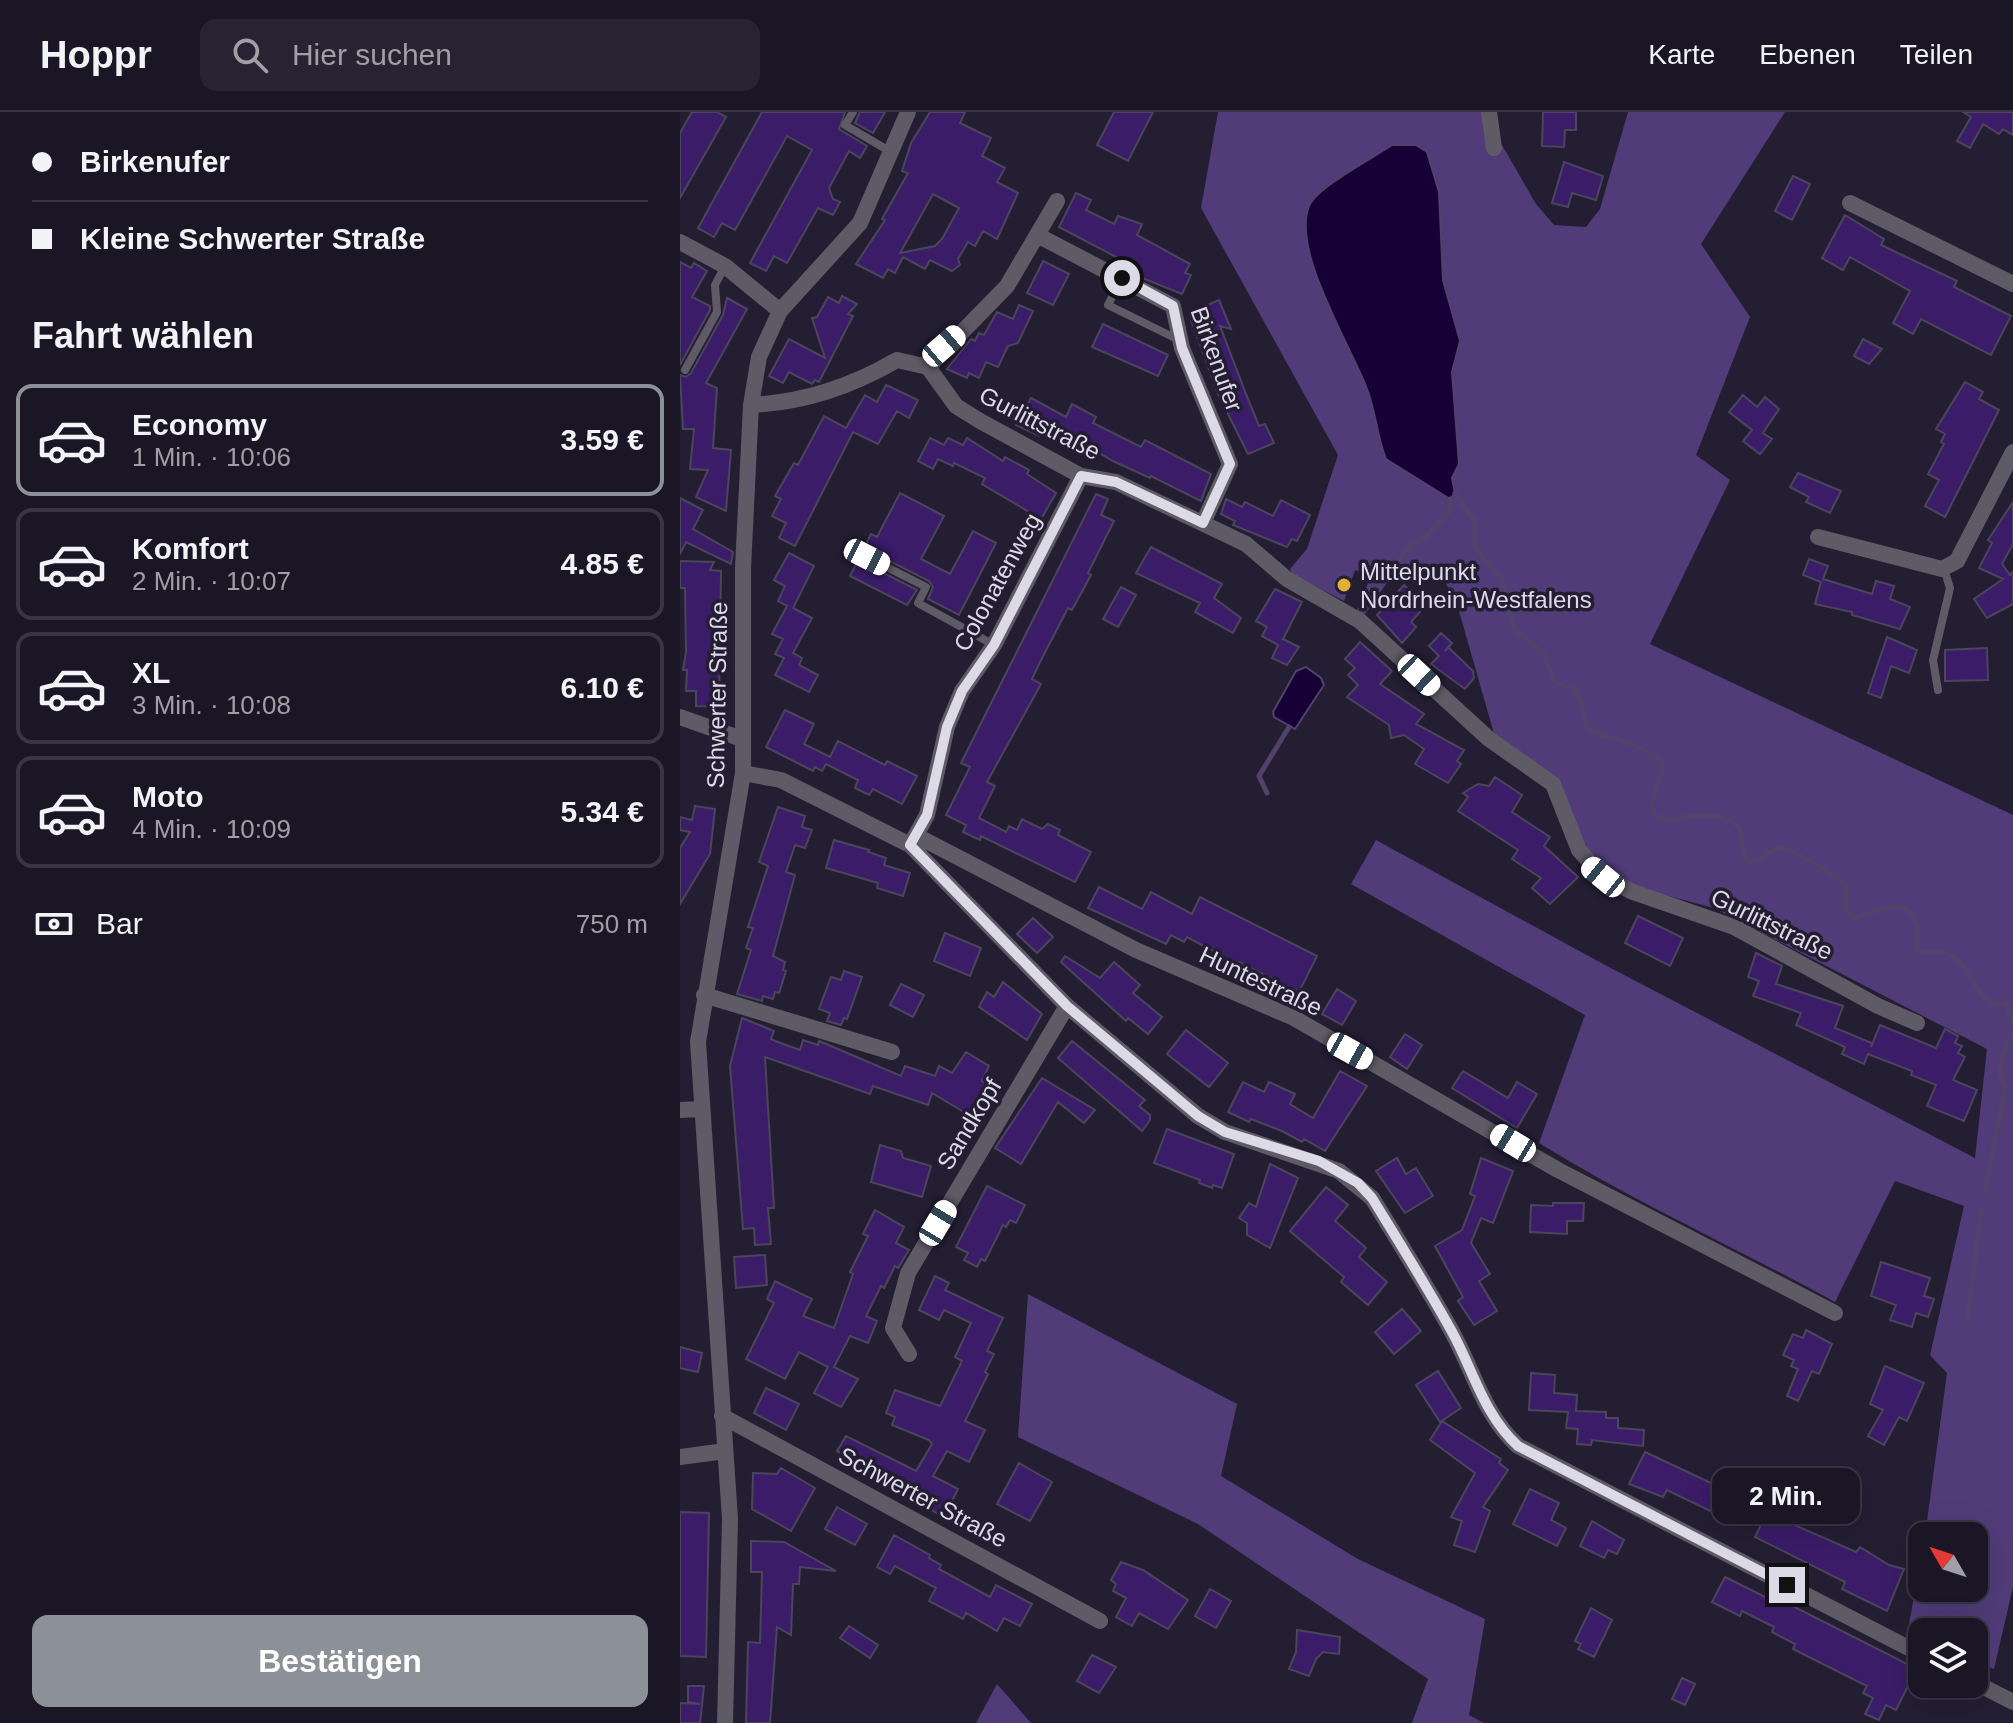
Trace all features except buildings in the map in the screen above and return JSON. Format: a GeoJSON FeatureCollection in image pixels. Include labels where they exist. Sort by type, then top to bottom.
{"type":"FeatureCollection","features":[{"type":"Feature","properties":{"kind":"street","name":"Schwerter Straße"},"geometry":{"type":"LineString","coordinates":[[725,1723],[730,1519],[700,1109],[698,1042],[743,773],[743,568],[751,405],[759,357],[780,311],[860,223],[908,112]]}},
{"type":"Feature","properties":{"kind":"street"},"geometry":{"type":"LineString","coordinates":[[1489,112],[1494,148]]}},
{"type":"Feature","properties":{"kind":"street"},"geometry":{"type":"LineString","coordinates":[[751,405],[794,402],[857,383],[897,360],[928,367],[944,346],[992,304],[1039,236],[1057,201]]}},
{"type":"Feature","properties":{"kind":"street"},"geometry":{"type":"LineString","coordinates":[[1850,203],[2013,284]]}},
{"type":"Feature","properties":{"kind":"street","name":"Birkenufer"},"geometry":{"type":"LineString","coordinates":[[1039,236],[1169,302],[1175,311],[1179,340],[1230,464],[1203,523]]}},
{"type":"Feature","properties":{"kind":"street"},"geometry":{"type":"LineString","coordinates":[[680,242],[725,266],[780,311]]}},
{"type":"Feature","properties":{"kind":"street","name":"Gurlittstraße"},"geometry":{"type":"LineString","coordinates":[[928,367],[956,406],[1081,476],[1116,482],[1246,544],[1287,579],[1360,621],[1489,739],[1553,784],[1579,850],[1603,877],[1633,892],[1734,927],[1878,1006],[1917,1023]]}},
{"type":"Feature","properties":{"kind":"street"},"geometry":{"type":"LineString","coordinates":[[1818,537],[1926,567],[1944,568],[1957,561],[2013,452]]}},
{"type":"Feature","properties":{"kind":"street","name":"Colonatenweg"},"geometry":{"type":"LineString","coordinates":[[914,841],[927,815],[947,727],[962,691],[994,645],[1081,476]]}},
{"type":"Feature","properties":{"kind":"street"},"geometry":{"type":"LineString","coordinates":[[680,717],[742,739]]}},
{"type":"Feature","properties":{"kind":"street","name":"Huntestraße"},"geometry":{"type":"LineString","coordinates":[[743,773],[781,780],[914,841],[1136,950],[1294,1018],[1558,1170],[1835,1313]]}},
{"type":"Feature","properties":{"kind":"street"},"geometry":{"type":"LineString","coordinates":[[914,841],[1067,1006],[1198,1116],[1225,1132],[1319,1161],[1358,1183],[1372,1198],[1453,1333],[1489,1411],[1502,1432],[1518,1446],[1908,1648]]}},
{"type":"Feature","properties":{"kind":"street"},"geometry":{"type":"LineString","coordinates":[[704,995],[892,1052]]}},
{"type":"Feature","properties":{"kind":"street","name":"Sandkopf"},"geometry":{"type":"LineString","coordinates":[[909,1354],[893,1328],[908,1273],[1067,1006]]}},
{"type":"Feature","properties":{"kind":"street"},"geometry":{"type":"LineString","coordinates":[[680,1110],[700,1109]]}},
{"type":"Feature","properties":{"kind":"street","name":"Schwerter Straße"},"geometry":{"type":"LineString","coordinates":[[722,1416],[1100,1621]]}},
{"type":"Feature","properties":{"kind":"street"},"geometry":{"type":"LineString","coordinates":[[680,1457],[725,1451]]}},
{"type":"Feature","properties":{"kind":"street"},"geometry":{"type":"LineString","coordinates":[[1988,1689],[2013,1702]]}},
{"type":"Feature","properties":{"kind":"lane"},"geometry":{"type":"LineString","coordinates":[[853,112],[845,125],[891,152]]}},
{"type":"Feature","properties":{"kind":"lane"},"geometry":{"type":"LineString","coordinates":[[685,370],[717,312],[715,285],[725,266]]}},
{"type":"Feature","properties":{"kind":"lane"},"geometry":{"type":"LineString","coordinates":[[1122,278],[1108,305],[1179,340]]}},
{"type":"Feature","properties":{"kind":"lane"},"geometry":{"type":"LineString","coordinates":[[867,557],[926,587],[918,603],[994,645]]}},
{"type":"Feature","properties":{"kind":"lane"},"geometry":{"type":"LineString","coordinates":[[1938,690],[1933,660],[1950,588],[1944,568]]}},
{"type":"Feature","properties":{"kind":"shaded area"},"geometry":{"type":"Polygon","coordinates":[[[1218,112],[1483,112],[1536,204],[1554,225],[1586,227],[1600,209],[1628,112],[1785,112],[1701,244],[1750,317],[1696,455],[1730,480],[1650,644],[2013,815],[2013,1587],[1994,1669],[1988,1667],[1988,1618],[1910,1618],[1913,1602],[1988,1602],[1988,1522],[1927,1522],[1947,1373],[1930,1355],[1964,1206],[1895,1181],[1835,1302],[1649,1205],[1539,1143],[1585,1015],[1351,884],[1376,840],[1605,965],[1975,1158],[1987,1049],[1714,908],[1635,887],[1593,861],[1557,782],[1495,737],[1457,604],[1438,569],[1400,564],[1363,617],[1357,610],[1371,576],[1355,570],[1344,601],[1292,574],[1290,569],[1307,549],[1338,455],[1201,208],[1218,112]],[[1427,152],[1341,178],[1318,194],[1308,211],[1307,234],[1312,261],[1367,388],[1386,459],[1450,499],[1454,493],[1452,478],[1459,464],[1452,372],[1460,341],[1443,280],[1439,192],[1427,152]]]}},
{"type":"Feature","properties":{"kind":"shaded area"},"geometry":{"type":"Polygon","coordinates":[[[1392,145],[1416,145],[1427,152],[1439,192],[1443,280],[1460,341],[1452,372],[1459,464],[1452,478],[1455,493],[1450,499],[1386,459],[1367,389],[1325,298],[1308,248],[1306,225],[1309,206],[1314,198],[1392,145]]]}},
{"type":"Feature","properties":{"kind":"shaded area"},"geometry":{"type":"Polygon","coordinates":[[[1306,667],[1321,678],[1324,685],[1295,729],[1274,717],[1273,712],[1296,671],[1306,667]]]}},
{"type":"Feature","properties":{"kind":"shaded area"},"geometry":{"type":"Polygon","coordinates":[[[1028,1294],[1237,1404],[1221,1476],[1358,1559],[1485,1619],[1469,1715],[1484,1723],[1412,1723],[1428,1679],[1198,1524],[1018,1437],[1028,1294]]]}},
{"type":"Feature","properties":{"kind":"shaded area"},"geometry":{"type":"Polygon","coordinates":[[[997,1684],[1031,1723],[976,1723],[997,1684]]]}},
{"type":"Feature","properties":{"kind":"waterway"},"geometry":{"type":"LineString","coordinates":[[1455,493],[1475,522],[1475,547],[1501,579],[1514,629],[1543,653],[1555,682],[1577,693],[1591,731],[1647,751],[1663,765],[1651,806],[1653,814],[1668,821],[1696,816],[1726,819],[1740,829],[1744,856],[1751,862],[1779,847],[1801,856],[1842,882],[1847,891],[1845,907],[1853,919],[1890,907],[1906,909],[1917,927],[1918,951],[1949,954],[1966,969],[1983,997],[2000,1004],[2013,1001]]}},
{"type":"Feature","properties":{"kind":"waterway"},"geometry":{"type":"LineString","coordinates":[[1367,599],[1412,544],[1421,541],[1450,511],[1450,499]]}},
{"type":"Feature","properties":{"kind":"waterway"},"geometry":{"type":"LineString","coordinates":[[1267,793],[1259,776],[1289,727]]}},
{"type":"Feature","properties":{"kind":"waterway"},"geometry":{"type":"LineString","coordinates":[[2006,1004],[2013,1021]]}},
{"type":"Feature","properties":{"kind":"waterway"},"geometry":{"type":"LineString","coordinates":[[2011,1039],[2013,1034]]}},
{"type":"Feature","properties":{"kind":"waterway"},"geometry":{"type":"LineString","coordinates":[[1985,1191],[2005,1089],[1999,1069],[2007,1043]]}},
{"type":"Feature","properties":{"kind":"waterway"},"geometry":{"type":"LineString","coordinates":[[1967,1320],[1981,1211]]}},
{"type":"Feature","properties":{"kind":"place","name":"Mittelpunkt Nordrhein-Westfalens"},"geometry":{"type":"Point","coordinates":[1344,585]}},
{"type":"Feature","properties":{"kind":"route"},"geometry":{"type":"LineString","coordinates":[[1122,278],[1173,306],[1182,348],[1230,464],[1203,523],[1116,482],[1081,476],[994,645],[962,691],[947,727],[927,815],[910,845],[1067,1006],[1198,1116],[1225,1132],[1319,1161],[1358,1183],[1372,1198],[1453,1333],[1489,1411],[1502,1432],[1518,1446],[1787,1585]]}}]}
